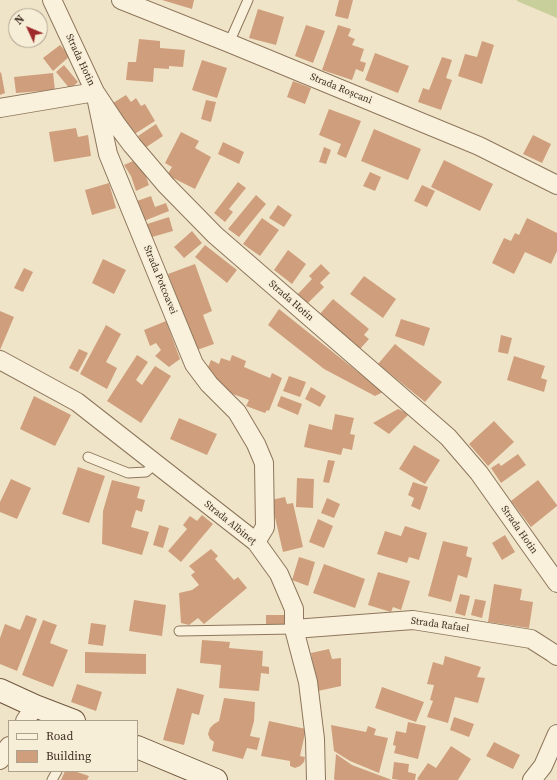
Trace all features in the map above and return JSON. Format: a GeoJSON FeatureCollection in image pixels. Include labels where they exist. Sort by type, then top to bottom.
{"type":"FeatureCollection","features":[{"type":"Feature","properties":{"kind":"street","name":"Strada Hotin"},"geometry":{"type":"LineString","coordinates":[[52,0],[95,92],[132,145],[166,185],[215,235],[448,437],[479,473],[557,583]]}},
{"type":"Feature","properties":{"kind":"street","name":"Strada Roșcani"},"geometry":{"type":"LineString","coordinates":[[121,0],[479,146],[557,185]]}},
{"type":"Feature","properties":{"kind":"street"},"geometry":{"type":"LineString","coordinates":[[0,108],[95,92]]}},
{"type":"Feature","properties":{"kind":"street","name":"Strada Potcoavei"},"geometry":{"type":"LineString","coordinates":[[95,92],[108,154],[194,364],[209,384],[237,412],[256,444],[264,463],[265,528],[256,542]]}},
{"type":"Feature","properties":{"kind":"street","name":"Strada Albineț"},"geometry":{"type":"LineString","coordinates":[[0,360],[76,402],[256,542],[279,574],[294,609],[294,629],[308,682],[315,739],[316,780]]}},
{"type":"Feature","properties":{"kind":"street","name":"Strada Rafael"},"geometry":{"type":"LineString","coordinates":[[294,629],[413,620],[531,639],[557,656]]}},
{"type":"Feature","properties":{"kind":"street"},"geometry":{"type":"LineString","coordinates":[[0,690],[30,714],[68,720]]}},
{"type":"Feature","properties":{"kind":"street"},"geometry":{"type":"LineString","coordinates":[[532,780],[543,766],[557,734]]}},
{"type":"Feature","properties":{"kind":"street"},"geometry":{"type":"LineString","coordinates":[[138,747],[216,780]]}},
{"type":"Feature","properties":{"kind":"street"},"geometry":{"type":"LineString","coordinates":[[0,760],[8,748]]}},
{"type":"Feature","properties":{"kind":"lane"},"geometry":{"type":"LineString","coordinates":[[229,43],[248,0]]}},
{"type":"Feature","properties":{"kind":"lane"},"geometry":{"type":"LineString","coordinates":[[88,457],[128,473],[146,472],[155,464]]}},
{"type":"Feature","properties":{"kind":"lane"},"geometry":{"type":"LineString","coordinates":[[179,631],[294,629]]}},
{"type":"Feature","properties":{"kind":"green space"},"geometry":{"type":"Polygon","coordinates":[[[557,0],[557,18],[517,1],[557,0]]]}},
{"type":"Feature","properties":{"kind":"building"},"geometry":{"type":"Polygon","coordinates":[[[162,0],[194,0],[192,9],[162,0]]]}},
{"type":"Feature","properties":{"kind":"building"},"geometry":{"type":"Polygon","coordinates":[[[339,0],[353,0],[348,19],[335,16],[339,0]]]}},
{"type":"Feature","properties":{"kind":"building"},"geometry":{"type":"Polygon","coordinates":[[[258,9],[284,17],[276,45],[249,38],[258,9]]]}},
{"type":"Feature","properties":{"kind":"building"},"geometry":{"type":"Polygon","coordinates":[[[306,25],[325,31],[313,63],[295,56],[306,25]]]}},
{"type":"Feature","properties":{"kind":"building"},"geometry":{"type":"Polygon","coordinates":[[[338,25],[351,29],[348,36],[355,39],[352,45],[364,49],[360,61],[366,63],[363,72],[356,69],[352,80],[322,70],[338,25]]]}},
{"type":"Feature","properties":{"kind":"building"},"geometry":{"type":"Polygon","coordinates":[[[139,39],[160,41],[160,48],[185,50],[183,67],[169,66],[169,69],[154,68],[153,82],[126,80],[128,62],[136,62],[139,39]]]}},
{"type":"Feature","properties":{"kind":"building"},"geometry":{"type":"Polygon","coordinates":[[[482,41],[494,45],[482,84],[458,76],[465,54],[477,57],[482,41]]]}},
{"type":"Feature","properties":{"kind":"building"},"geometry":{"type":"Polygon","coordinates":[[[60,45],[70,56],[53,71],[43,58],[60,45]]]}},
{"type":"Feature","properties":{"kind":"building"},"geometry":{"type":"Polygon","coordinates":[[[375,53],[409,66],[398,93],[365,80],[375,53]]]}},
{"type":"Feature","properties":{"kind":"building"},"geometry":{"type":"Polygon","coordinates":[[[442,57],[452,60],[446,78],[452,80],[441,110],[418,102],[423,88],[429,90],[442,57]]]}},
{"type":"Feature","properties":{"kind":"building"},"geometry":{"type":"Polygon","coordinates":[[[202,60],[227,68],[217,98],[192,90],[202,60]]]}},
{"type":"Feature","properties":{"kind":"building"},"geometry":{"type":"Polygon","coordinates":[[[64,65],[78,82],[70,89],[56,72],[64,65]]]}},
{"type":"Feature","properties":{"kind":"building"},"geometry":{"type":"Polygon","coordinates":[[[1,72],[5,93],[0,95],[0,73],[1,72]]]}},
{"type":"Feature","properties":{"kind":"building"},"geometry":{"type":"Polygon","coordinates":[[[53,73],[55,90],[16,93],[14,77],[53,73]]]}},
{"type":"Feature","properties":{"kind":"building"},"geometry":{"type":"Polygon","coordinates":[[[293,81],[311,88],[305,104],[287,97],[293,81]]]}},
{"type":"Feature","properties":{"kind":"building"},"geometry":{"type":"Polygon","coordinates":[[[126,95],[131,102],[136,98],[141,106],[145,104],[155,121],[133,135],[113,103],[126,95]]]}},
{"type":"Feature","properties":{"kind":"building"},"geometry":{"type":"Polygon","coordinates":[[[206,100],[216,102],[211,122],[201,119],[206,100]]]}},
{"type":"Feature","properties":{"kind":"building"},"geometry":{"type":"Polygon","coordinates":[[[329,109],[361,121],[346,158],[337,154],[341,144],[319,135],[329,109]]]}},
{"type":"Feature","properties":{"kind":"building"},"geometry":{"type":"Polygon","coordinates":[[[156,124],[163,136],[145,148],[138,136],[156,124]]]}},
{"type":"Feature","properties":{"kind":"building"},"geometry":{"type":"Polygon","coordinates":[[[76,128],[78,137],[88,135],[91,156],[54,162],[49,132],[76,128]]]}},
{"type":"Feature","properties":{"kind":"building"},"geometry":{"type":"Polygon","coordinates":[[[374,129],[421,149],[408,180],[361,161],[374,129]]]}},
{"type":"Feature","properties":{"kind":"building"},"geometry":{"type":"Polygon","coordinates":[[[181,132],[199,141],[195,148],[211,157],[195,189],[167,175],[172,167],[165,163],[181,132]]]}},
{"type":"Feature","properties":{"kind":"building"},"geometry":{"type":"Polygon","coordinates":[[[533,135],[551,144],[542,163],[523,154],[533,135]]]}},
{"type":"Feature","properties":{"kind":"building"},"geometry":{"type":"Polygon","coordinates":[[[223,142],[244,152],[239,164],[218,154],[223,142]]]}},
{"type":"Feature","properties":{"kind":"building"},"geometry":{"type":"Polygon","coordinates":[[[324,147],[331,150],[326,164],[319,162],[324,147]]]}},
{"type":"Feature","properties":{"kind":"building"},"geometry":{"type":"Polygon","coordinates":[[[444,160],[493,184],[480,211],[431,187],[444,160]]]}},
{"type":"Feature","properties":{"kind":"building"},"geometry":{"type":"Polygon","coordinates":[[[133,161],[144,171],[149,185],[136,191],[131,176],[124,165],[133,161]]]}},
{"type":"Feature","properties":{"kind":"building"},"geometry":{"type":"Polygon","coordinates":[[[370,172],[381,177],[375,191],[363,186],[370,172]]]}},
{"type":"Feature","properties":{"kind":"building"},"geometry":{"type":"Polygon","coordinates":[[[238,182],[246,188],[229,209],[233,212],[225,222],[214,213],[238,182]]]}},
{"type":"Feature","properties":{"kind":"building"},"geometry":{"type":"Polygon","coordinates":[[[109,183],[116,208],[92,215],[85,190],[109,183]]]}},
{"type":"Feature","properties":{"kind":"building"},"geometry":{"type":"Polygon","coordinates":[[[422,185],[435,191],[427,207],[414,201],[422,185]]]}},
{"type":"Feature","properties":{"kind":"building"},"geometry":{"type":"Polygon","coordinates":[[[256,195],[266,204],[239,237],[228,229],[256,195]]]}},
{"type":"Feature","properties":{"kind":"building"},"geometry":{"type":"Polygon","coordinates":[[[151,196],[155,207],[166,203],[169,211],[144,221],[137,201],[151,196]]]}},
{"type":"Feature","properties":{"kind":"building"},"geometry":{"type":"Polygon","coordinates":[[[278,205],[292,215],[284,227],[269,218],[278,205]]]}},
{"type":"Feature","properties":{"kind":"building"},"geometry":{"type":"Polygon","coordinates":[[[169,217],[173,231],[145,239],[141,226],[169,217]]]}},
{"type":"Feature","properties":{"kind":"building"},"geometry":{"type":"Polygon","coordinates":[[[262,218],[279,230],[260,256],[243,244],[262,218]]]}},
{"type":"Feature","properties":{"kind":"building"},"geometry":{"type":"Polygon","coordinates":[[[527,218],[557,233],[557,251],[551,264],[525,252],[514,274],[492,263],[504,238],[511,241],[515,233],[519,235],[527,218]]]}},
{"type":"Feature","properties":{"kind":"building"},"geometry":{"type":"Polygon","coordinates":[[[192,231],[202,243],[184,258],[174,247],[192,231]]]}},
{"type":"Feature","properties":{"kind":"building"},"geometry":{"type":"Polygon","coordinates":[[[205,245],[237,270],[227,283],[195,257],[205,245]]]}},
{"type":"Feature","properties":{"kind":"building"},"geometry":{"type":"Polygon","coordinates":[[[288,250],[306,264],[292,284],[274,270],[288,250]]]}},
{"type":"Feature","properties":{"kind":"building"},"geometry":{"type":"Polygon","coordinates":[[[103,259],[126,270],[114,294],[92,283],[103,259]]]}},
{"type":"Feature","properties":{"kind":"building"},"geometry":{"type":"Polygon","coordinates":[[[195,264],[212,311],[203,315],[214,344],[197,350],[168,274],[195,264]]]}},
{"type":"Feature","properties":{"kind":"building"},"geometry":{"type":"Polygon","coordinates":[[[321,264],[330,273],[320,283],[324,287],[307,304],[297,295],[312,279],[309,276],[321,264]]]}},
{"type":"Feature","properties":{"kind":"building"},"geometry":{"type":"Polygon","coordinates":[[[24,268],[33,272],[23,292],[14,288],[24,268]]]}},
{"type":"Feature","properties":{"kind":"building"},"geometry":{"type":"Polygon","coordinates":[[[364,276],[396,299],[383,318],[350,294],[364,276]]]}},
{"type":"Feature","properties":{"kind":"building"},"geometry":{"type":"Polygon","coordinates":[[[333,299],[369,329],[364,335],[369,339],[360,349],[319,315],[333,299]]]}},
{"type":"Feature","properties":{"kind":"building"},"geometry":{"type":"Polygon","coordinates":[[[279,309],[383,392],[375,396],[324,369],[268,325],[279,309]]]}},
{"type":"Feature","properties":{"kind":"building"},"geometry":{"type":"Polygon","coordinates":[[[0,311],[14,317],[0,350],[0,311]]]}},
{"type":"Feature","properties":{"kind":"building"},"geometry":{"type":"Polygon","coordinates":[[[401,319],[430,328],[424,346],[395,336],[401,319]]]}},
{"type":"Feature","properties":{"kind":"building"},"geometry":{"type":"Polygon","coordinates":[[[166,321],[180,359],[169,367],[155,356],[161,350],[156,343],[150,346],[144,330],[166,321]]]}},
{"type":"Feature","properties":{"kind":"building"},"geometry":{"type":"Polygon","coordinates":[[[106,325],[121,334],[106,362],[117,368],[107,389],[80,374],[106,325]]]}},
{"type":"Feature","properties":{"kind":"building"},"geometry":{"type":"Polygon","coordinates":[[[501,335],[512,338],[508,354],[498,352],[501,335]]]}},
{"type":"Feature","properties":{"kind":"building"},"geometry":{"type":"Polygon","coordinates":[[[395,344],[442,382],[425,402],[378,364],[395,344]]]}},
{"type":"Feature","properties":{"kind":"building"},"geometry":{"type":"Polygon","coordinates":[[[79,349],[88,353],[78,372],[69,368],[79,349]]]}},
{"type":"Feature","properties":{"kind":"building"},"geometry":{"type":"Polygon","coordinates":[[[137,355],[148,362],[136,380],[142,385],[155,366],[171,376],[141,423],[107,401],[137,355]]]}},
{"type":"Feature","properties":{"kind":"building"},"geometry":{"type":"Polygon","coordinates":[[[232,355],[246,361],[244,367],[270,378],[272,373],[282,378],[269,411],[267,410],[265,413],[246,406],[249,400],[222,390],[224,385],[204,377],[211,360],[219,364],[221,358],[230,361],[232,355]]]}},
{"type":"Feature","properties":{"kind":"building"},"geometry":{"type":"Polygon","coordinates":[[[514,356],[545,366],[541,378],[547,380],[544,392],[507,380],[514,356]]]}},
{"type":"Feature","properties":{"kind":"building"},"geometry":{"type":"Polygon","coordinates":[[[289,376],[306,382],[300,397],[283,391],[289,376]]]}},
{"type":"Feature","properties":{"kind":"building"},"geometry":{"type":"Polygon","coordinates":[[[311,387],[326,396],[320,407],[305,399],[311,387]]]}},
{"type":"Feature","properties":{"kind":"building"},"geometry":{"type":"Polygon","coordinates":[[[34,396],[71,415],[55,446],[20,429],[34,396]]]}},
{"type":"Feature","properties":{"kind":"building"},"geometry":{"type":"Polygon","coordinates":[[[281,396],[302,404],[298,415],[277,406],[281,396]]]}},
{"type":"Feature","properties":{"kind":"building"},"geometry":{"type":"Polygon","coordinates":[[[398,409],[409,414],[389,434],[373,423],[398,409]]]}},
{"type":"Feature","properties":{"kind":"building"},"geometry":{"type":"Polygon","coordinates":[[[335,414],[354,418],[350,434],[355,435],[352,450],[343,448],[341,455],[304,447],[309,424],[332,430],[335,414]]]}},
{"type":"Feature","properties":{"kind":"building"},"geometry":{"type":"Polygon","coordinates":[[[179,418],[217,434],[207,455],[170,439],[179,418]]]}},
{"type":"Feature","properties":{"kind":"building"},"geometry":{"type":"Polygon","coordinates":[[[494,421],[514,442],[488,466],[469,444],[494,421]]]}},
{"type":"Feature","properties":{"kind":"building"},"geometry":{"type":"Polygon","coordinates":[[[414,445],[440,460],[425,484],[399,469],[414,445]]]}},
{"type":"Feature","properties":{"kind":"building"},"geometry":{"type":"Polygon","coordinates":[[[518,454],[526,465],[501,483],[491,468],[499,463],[501,466],[518,454]]]}},
{"type":"Feature","properties":{"kind":"building"},"geometry":{"type":"Polygon","coordinates":[[[328,460],[335,461],[329,483],[323,482],[328,460]]]}},
{"type":"Feature","properties":{"kind":"building"},"geometry":{"type":"Polygon","coordinates":[[[78,467],[105,476],[89,523],[62,514],[78,467]]]}},
{"type":"Feature","properties":{"kind":"building"},"geometry":{"type":"Polygon","coordinates":[[[297,478],[314,479],[313,508],[296,507],[297,478]]]}},
{"type":"Feature","properties":{"kind":"building"},"geometry":{"type":"Polygon","coordinates":[[[11,479],[31,488],[17,519],[0,512],[0,502],[11,479]]]}},
{"type":"Feature","properties":{"kind":"building"},"geometry":{"type":"Polygon","coordinates":[[[112,480],[140,487],[137,498],[145,500],[142,512],[136,510],[131,527],[149,532],[142,555],[102,544],[103,511],[112,480]]]}},
{"type":"Feature","properties":{"kind":"building"},"geometry":{"type":"Polygon","coordinates":[[[538,480],[557,506],[531,527],[511,501],[538,480]]]}},
{"type":"Feature","properties":{"kind":"building"},"geometry":{"type":"Polygon","coordinates":[[[413,482],[428,487],[420,510],[411,506],[414,498],[408,495],[413,482]]]}},
{"type":"Feature","properties":{"kind":"building"},"geometry":{"type":"Polygon","coordinates":[[[285,497],[287,504],[293,503],[303,547],[283,552],[271,500],[285,497]]]}},
{"type":"Feature","properties":{"kind":"building"},"geometry":{"type":"Polygon","coordinates":[[[327,498],[340,504],[334,518],[321,513],[327,498]]]}},
{"type":"Feature","properties":{"kind":"building"},"geometry":{"type":"Polygon","coordinates":[[[202,515],[213,524],[181,562],[168,551],[187,529],[183,525],[190,516],[197,521],[202,515]]]}},
{"type":"Feature","properties":{"kind":"building"},"geometry":{"type":"Polygon","coordinates":[[[318,519],[333,526],[324,548],[309,542],[318,519]]]}},
{"type":"Feature","properties":{"kind":"building"},"geometry":{"type":"Polygon","coordinates":[[[159,525],[169,528],[163,548],[153,545],[159,525]]]}},
{"type":"Feature","properties":{"kind":"building"},"geometry":{"type":"Polygon","coordinates":[[[405,526],[427,533],[419,560],[409,557],[407,563],[377,554],[385,531],[401,536],[405,526]]]}},
{"type":"Feature","properties":{"kind":"building"},"geometry":{"type":"Polygon","coordinates":[[[505,535],[515,552],[502,560],[492,543],[505,535]]]}},
{"type":"Feature","properties":{"kind":"building"},"geometry":{"type":"Polygon","coordinates":[[[443,541],[468,547],[466,556],[472,558],[467,578],[458,575],[451,602],[428,596],[443,541]]]}},
{"type":"Feature","properties":{"kind":"building"},"geometry":{"type":"Polygon","coordinates":[[[211,549],[218,556],[215,559],[234,580],[238,577],[247,588],[204,624],[198,618],[189,625],[181,623],[179,593],[192,590],[199,585],[191,575],[195,572],[189,566],[211,549]]]}},
{"type":"Feature","properties":{"kind":"building"},"geometry":{"type":"Polygon","coordinates":[[[299,557],[315,562],[308,586],[292,580],[299,557]]]}},
{"type":"Feature","properties":{"kind":"building"},"geometry":{"type":"Polygon","coordinates":[[[324,564],[365,579],[355,608],[313,593],[324,564]]]}},
{"type":"Feature","properties":{"kind":"building"},"geometry":{"type":"Polygon","coordinates":[[[378,572],[410,581],[401,610],[393,607],[391,612],[368,605],[378,572]]]}},
{"type":"Feature","properties":{"kind":"building"},"geometry":{"type":"Polygon","coordinates":[[[494,584],[522,589],[520,600],[533,602],[529,628],[488,622],[494,584]]]}},
{"type":"Feature","properties":{"kind":"building"},"geometry":{"type":"Polygon","coordinates":[[[460,594],[470,596],[465,616],[455,613],[460,594]]]}},
{"type":"Feature","properties":{"kind":"building"},"geometry":{"type":"Polygon","coordinates":[[[475,599],[486,601],[482,618],[471,615],[475,599]]]}},
{"type":"Feature","properties":{"kind":"building"},"geometry":{"type":"Polygon","coordinates":[[[134,600],[166,605],[162,636],[129,631],[134,600]]]}},
{"type":"Feature","properties":{"kind":"building"},"geometry":{"type":"Polygon","coordinates":[[[26,615],[37,619],[17,671],[0,664],[0,638],[5,624],[20,630],[26,615]]]}},
{"type":"Feature","properties":{"kind":"building"},"geometry":{"type":"Polygon","coordinates":[[[266,615],[284,615],[284,626],[266,627],[266,615]]]}},
{"type":"Feature","properties":{"kind":"building"},"geometry":{"type":"Polygon","coordinates":[[[43,620],[57,625],[50,643],[68,650],[53,687],[22,675],[43,620]]]}},
{"type":"Feature","properties":{"kind":"building"},"geometry":{"type":"Polygon","coordinates":[[[91,623],[106,625],[103,646],[88,644],[91,623]]]}},
{"type":"Feature","properties":{"kind":"building"},"geometry":{"type":"Polygon","coordinates":[[[202,640],[230,642],[229,648],[263,651],[262,666],[269,667],[269,674],[261,673],[259,691],[219,688],[221,665],[200,663],[202,640]]]}},
{"type":"Feature","properties":{"kind":"building"},"geometry":{"type":"Polygon","coordinates":[[[329,649],[332,659],[341,658],[341,686],[318,691],[311,653],[329,649]]]}},
{"type":"Feature","properties":{"kind":"building"},"geometry":{"type":"Polygon","coordinates":[[[85,652],[146,654],[146,674],[85,673],[85,652]]]}},
{"type":"Feature","properties":{"kind":"building"},"geometry":{"type":"Polygon","coordinates":[[[445,656],[481,667],[477,677],[485,678],[478,703],[455,697],[448,723],[427,717],[433,701],[430,700],[434,685],[427,684],[433,662],[443,665],[445,656]]]}},
{"type":"Feature","properties":{"kind":"building"},"geometry":{"type":"Polygon","coordinates":[[[77,684],[102,692],[96,711],[71,702],[77,684]]]}},
{"type":"Feature","properties":{"kind":"building"},"geometry":{"type":"Polygon","coordinates":[[[382,687],[424,702],[416,722],[375,708],[382,687]]]}},
{"type":"Feature","properties":{"kind":"building"},"geometry":{"type":"Polygon","coordinates":[[[177,688],[204,695],[199,715],[192,713],[184,745],[163,740],[177,688]]]}},
{"type":"Feature","properties":{"kind":"building"},"geometry":{"type":"Polygon","coordinates":[[[224,698],[255,702],[254,721],[250,736],[260,738],[257,750],[247,748],[243,759],[212,751],[214,742],[210,739],[208,734],[210,728],[219,721],[224,698]]]}},
{"type":"Feature","properties":{"kind":"building"},"geometry":{"type":"Polygon","coordinates":[[[454,717],[474,724],[469,737],[450,730],[454,717]]]}},
{"type":"Feature","properties":{"kind":"building"},"geometry":{"type":"Polygon","coordinates":[[[269,721],[306,729],[300,756],[305,757],[304,762],[300,766],[295,768],[290,766],[290,761],[261,756],[269,721]]]}},
{"type":"Feature","properties":{"kind":"building"},"geometry":{"type":"Polygon","coordinates":[[[408,722],[426,726],[418,759],[394,753],[396,746],[393,745],[396,731],[406,733],[408,722]]]}},
{"type":"Feature","properties":{"kind":"building"},"geometry":{"type":"Polygon","coordinates":[[[331,725],[366,732],[368,726],[376,729],[374,735],[388,738],[379,773],[350,761],[334,751],[331,725]]]}},
{"type":"Feature","properties":{"kind":"building"},"geometry":{"type":"Polygon","coordinates":[[[494,742],[520,755],[513,769],[486,756],[494,742]]]}},
{"type":"Feature","properties":{"kind":"building"},"geometry":{"type":"Polygon","coordinates":[[[451,746],[471,759],[458,780],[417,779],[428,763],[436,768],[451,746]]]}},
{"type":"Feature","properties":{"kind":"building"},"geometry":{"type":"Polygon","coordinates":[[[336,754],[352,765],[392,780],[335,780],[336,754]]]}},
{"type":"Feature","properties":{"kind":"building"},"geometry":{"type":"Polygon","coordinates":[[[394,762],[409,764],[408,772],[416,774],[415,780],[392,779],[394,762]]]}},
{"type":"Feature","properties":{"kind":"building"},"geometry":{"type":"Polygon","coordinates":[[[65,772],[77,772],[89,776],[87,780],[61,780],[65,772]]]}}]}
